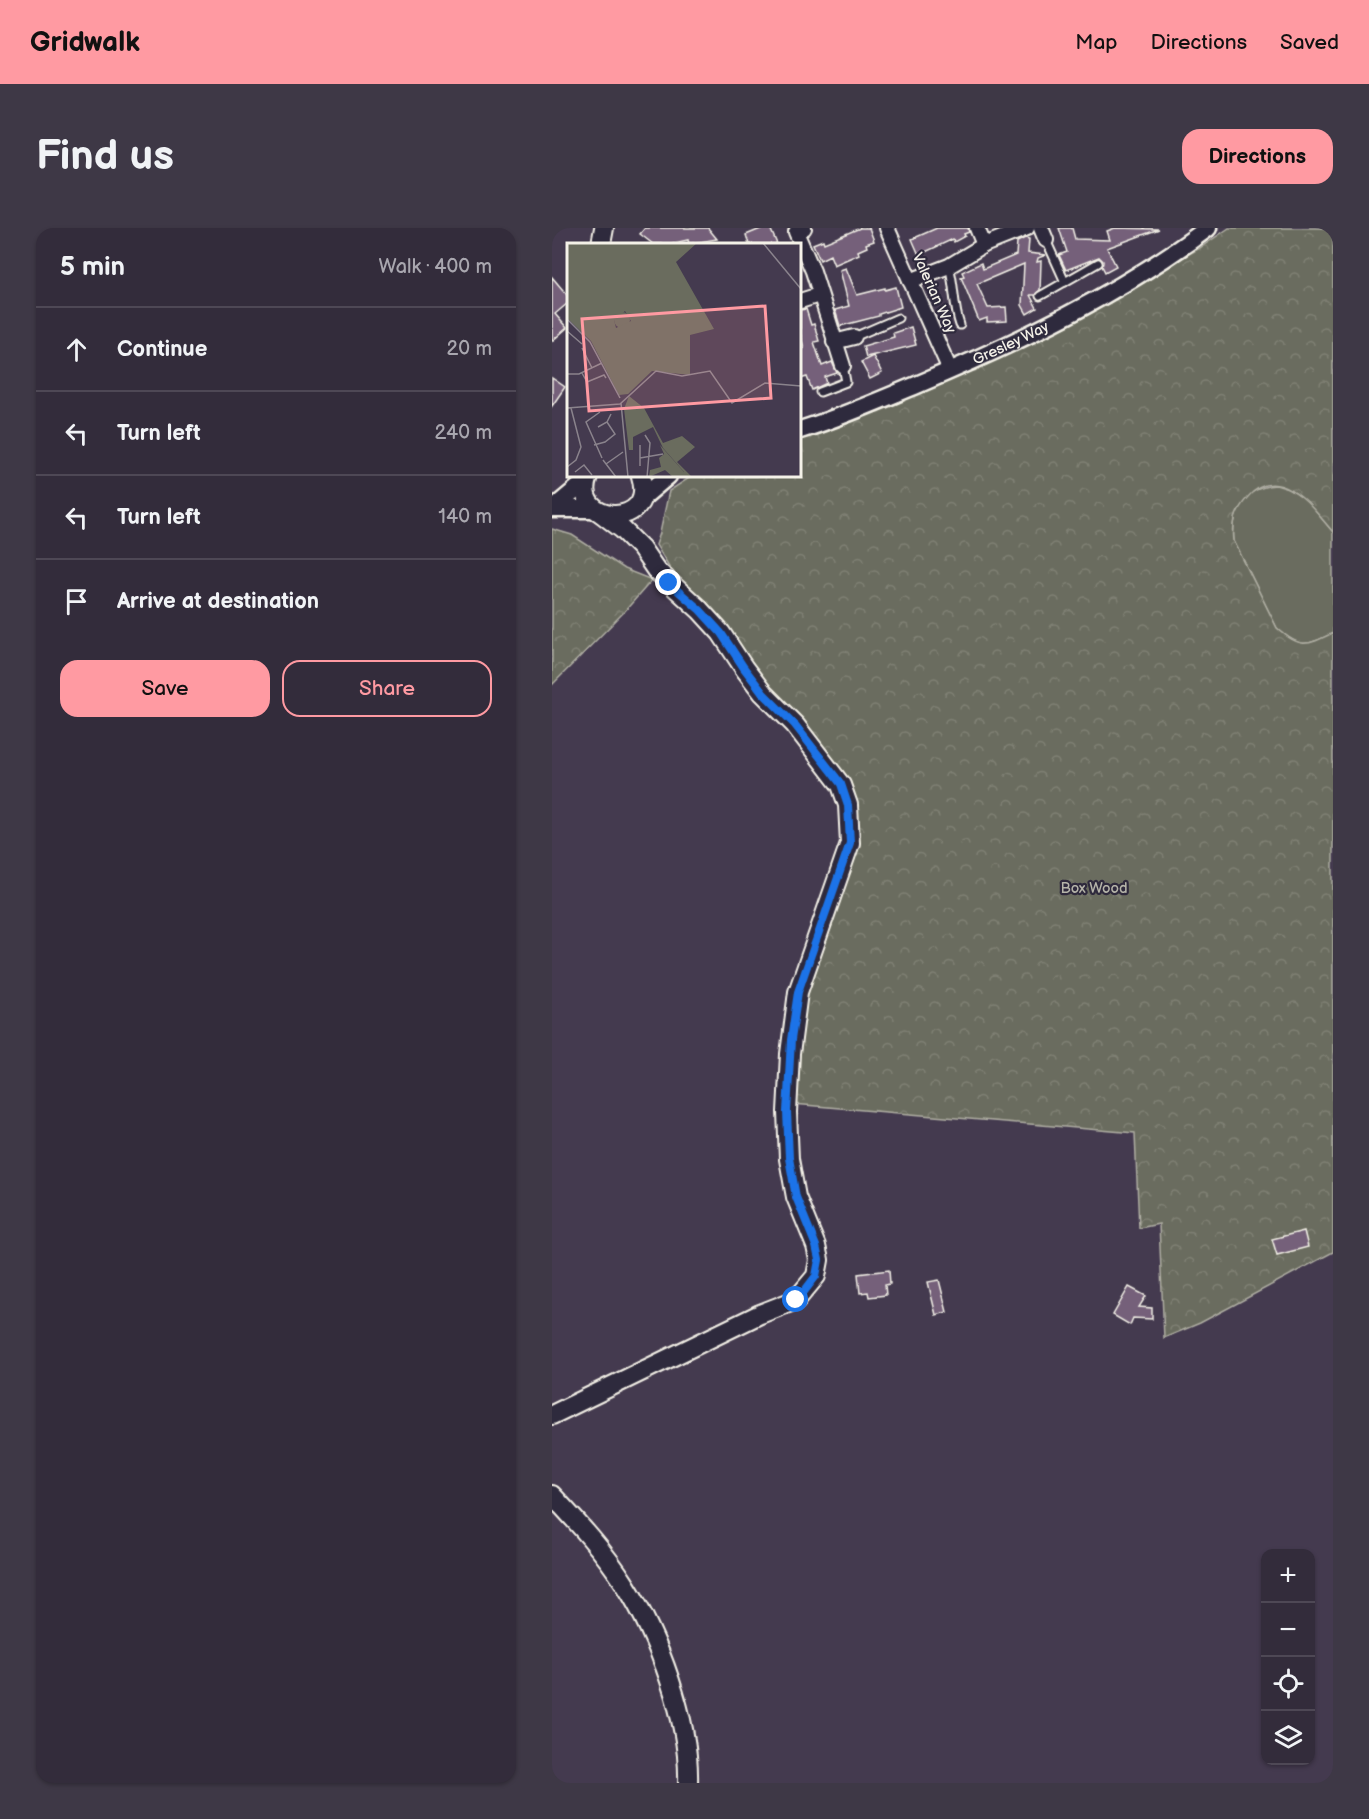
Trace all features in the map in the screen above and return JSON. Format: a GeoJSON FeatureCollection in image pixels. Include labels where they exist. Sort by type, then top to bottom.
{"type":"FeatureCollection","features":[{"type":"Feature","properties":{"kind":"main road"},"geometry":{"type":"LineString","coordinates":[[601,243],[604,228]]}},
{"type":"Feature","properties":{"kind":"main road"},"geometry":{"type":"LineString","coordinates":[[641,477],[644,485],[639,502],[637,533],[641,548]]}},
{"type":"Feature","properties":{"kind":"main road"},"geometry":{"type":"LineString","coordinates":[[552,1415],[760,1314],[796,1300],[816,1276],[819,1260],[816,1246],[796,1197],[789,1158],[787,1112],[791,1040],[798,992],[850,843],[848,805],[841,784],[795,725],[757,684],[721,633],[700,610],[656,570],[641,548],[622,529],[598,511],[586,496],[586,479]]}},
{"type":"Feature","properties":{"kind":"main road"},"geometry":{"type":"LineString","coordinates":[[598,511],[612,516],[625,514],[639,502]]}},
{"type":"Feature","properties":{"kind":"main road"},"geometry":{"type":"LineString","coordinates":[[552,1495],[590,1536],[625,1584],[653,1637],[675,1698],[684,1737],[688,1783]]}},
{"type":"Feature","properties":{"kind":"street","name":"Valerian Way"},"geometry":{"type":"LineString","coordinates":[[887,228],[950,370]]}},
{"type":"Feature","properties":{"kind":"street"},"geometry":{"type":"LineString","coordinates":[[977,228],[984,245]]}},
{"type":"Feature","properties":{"kind":"street"},"geometry":{"type":"LineString","coordinates":[[910,281],[949,266],[984,245],[1027,228]]}},
{"type":"Feature","properties":{"kind":"street","name":"Gresley Way"},"geometry":{"type":"LineString","coordinates":[[801,430],[857,410],[1011,343],[1130,279],[1208,228]]}},
{"type":"Feature","properties":{"kind":"street"},"geometry":{"type":"LineString","coordinates":[[798,229],[843,366]]}},
{"type":"Feature","properties":{"kind":"street"},"geometry":{"type":"LineString","coordinates":[[801,301],[819,295]]}},
{"type":"Feature","properties":{"kind":"street"},"geometry":{"type":"LineString","coordinates":[[834,342],[854,337]]}},
{"type":"Feature","properties":{"kind":"street"},"geometry":{"type":"LineString","coordinates":[[639,502],[667,477]]}},
{"type":"Feature","properties":{"kind":"street"},"geometry":{"type":"LineString","coordinates":[[553,508],[586,479]]}},
{"type":"Feature","properties":{"kind":"street"},"geometry":{"type":"LineString","coordinates":[[553,508],[598,511]]}},
{"type":"Feature","properties":{"kind":"lane"},"geometry":{"type":"LineString","coordinates":[[1044,234],[1065,282]]}},
{"type":"Feature","properties":{"kind":"lane"},"geometry":{"type":"LineString","coordinates":[[1040,296],[1098,263]]}},
{"type":"Feature","properties":{"kind":"lane"},"geometry":{"type":"LineString","coordinates":[[949,266],[954,282],[954,309],[960,325]]}},
{"type":"Feature","properties":{"kind":"lane"},"geometry":{"type":"LineString","coordinates":[[854,337],[898,318]]}},
{"type":"Feature","properties":{"kind":"lane"},"geometry":{"type":"LineString","coordinates":[[820,392],[846,382],[843,366]]}},
{"type":"Feature","properties":{"kind":"green space","name":"Box Wood"},"geometry":{"type":"Polygon","coordinates":[[[1229,228],[1333,228],[1333,532],[1294,492],[1283,486],[1271,484],[1259,488],[1243,503],[1235,518],[1233,535],[1277,628],[1285,635],[1303,643],[1316,641],[1333,633],[1333,1252],[1200,1323],[1164,1338],[1159,1224],[1139,1228],[1135,1133],[793,1104],[804,1004],[857,820],[767,692],[673,573],[656,545],[669,491],[690,477],[801,477],[801,436],[1082,314],[1198,249],[1229,228]]]}},
{"type":"Feature","properties":{"kind":"green space"},"geometry":{"type":"Polygon","coordinates":[[[1276,485],[1289,489],[1306,500],[1333,532],[1333,633],[1309,643],[1298,642],[1277,628],[1234,541],[1235,520],[1242,503],[1256,491],[1276,485]]]}},
{"type":"Feature","properties":{"kind":"green space"},"geometry":{"type":"Polygon","coordinates":[[[552,529],[572,535],[624,569],[652,580],[552,685],[552,529]]]}},
{"type":"Feature","properties":{"kind":"building"},"geometry":{"type":"Polygon","coordinates":[[[645,228],[708,228],[717,239],[695,243],[689,243],[688,240],[674,243],[652,243],[640,234],[645,228]]]}},
{"type":"Feature","properties":{"kind":"building"},"geometry":{"type":"Polygon","coordinates":[[[763,228],[770,228],[777,243],[749,243],[746,235],[763,228]]]}},
{"type":"Feature","properties":{"kind":"building"},"geometry":{"type":"Polygon","coordinates":[[[860,228],[869,228],[874,241],[866,244],[867,247],[858,251],[859,254],[834,265],[830,255],[820,260],[813,244],[823,240],[824,243],[860,228]]]}},
{"type":"Feature","properties":{"kind":"building"},"geometry":{"type":"Polygon","coordinates":[[[937,228],[968,228],[969,232],[954,242],[953,239],[919,255],[912,239],[937,228]]]}},
{"type":"Feature","properties":{"kind":"building"},"geometry":{"type":"Polygon","coordinates":[[[1059,228],[1072,228],[1075,239],[1110,240],[1107,231],[1115,228],[1159,229],[1107,248],[1116,266],[1105,272],[1102,266],[1103,261],[1099,257],[1066,270],[1059,255],[1067,252],[1059,228]]]}},
{"type":"Feature","properties":{"kind":"building"},"geometry":{"type":"Polygon","coordinates":[[[1025,238],[1029,239],[1028,253],[1046,255],[1038,258],[1037,262],[1041,261],[1040,290],[1035,295],[1030,295],[1037,308],[1027,314],[1022,305],[1024,264],[977,284],[988,308],[1006,307],[1007,321],[987,322],[987,318],[979,321],[961,277],[964,276],[962,272],[981,263],[983,269],[1016,255],[1017,242],[1025,238]]]}},
{"type":"Feature","properties":{"kind":"building"},"geometry":{"type":"Polygon","coordinates":[[[846,268],[857,295],[896,287],[901,307],[879,314],[879,316],[840,326],[835,310],[849,306],[840,270],[846,268]]]}},
{"type":"Feature","properties":{"kind":"building"},"geometry":{"type":"Polygon","coordinates":[[[552,277],[567,295],[567,304],[555,314],[567,328],[552,341],[552,277]]]}},
{"type":"Feature","properties":{"kind":"building"},"geometry":{"type":"Polygon","coordinates":[[[806,309],[811,325],[814,324],[819,341],[814,342],[822,366],[832,362],[837,373],[825,377],[827,383],[812,390],[807,377],[801,379],[801,350],[804,348],[801,337],[801,310],[806,309]]]}},
{"type":"Feature","properties":{"kind":"building"},"geometry":{"type":"Polygon","coordinates":[[[911,327],[916,345],[866,357],[863,346],[894,337],[893,333],[911,327]]]}},
{"type":"Feature","properties":{"kind":"building"},"geometry":{"type":"Polygon","coordinates":[[[873,356],[882,373],[870,379],[861,362],[873,356]]]}},
{"type":"Feature","properties":{"kind":"building"},"geometry":{"type":"Polygon","coordinates":[[[552,378],[565,387],[552,406],[552,378]]]}},
{"type":"Feature","properties":{"kind":"building"},"geometry":{"type":"Polygon","coordinates":[[[1304,1231],[1308,1247],[1277,1255],[1272,1239],[1304,1231]]]}},
{"type":"Feature","properties":{"kind":"building"},"geometry":{"type":"Polygon","coordinates":[[[889,1270],[890,1284],[885,1285],[886,1295],[869,1297],[868,1292],[860,1293],[858,1274],[889,1270]]]}},
{"type":"Feature","properties":{"kind":"building"},"geometry":{"type":"Polygon","coordinates":[[[939,1280],[947,1312],[936,1315],[928,1282],[939,1280]]]}},
{"type":"Feature","properties":{"kind":"building"},"geometry":{"type":"Polygon","coordinates":[[[1129,1287],[1146,1296],[1139,1307],[1152,1308],[1152,1319],[1133,1318],[1130,1325],[1113,1315],[1129,1287]]]}},
{"type":"Feature","properties":{"kind":"route"},"geometry":{"type":"LineString","coordinates":[[669,583],[700,610],[721,633],[763,693],[795,725],[841,784],[848,805],[850,843],[798,992],[791,1040],[787,1112],[789,1158],[796,1197],[816,1246],[819,1260],[816,1276],[796,1300]]}}]}
